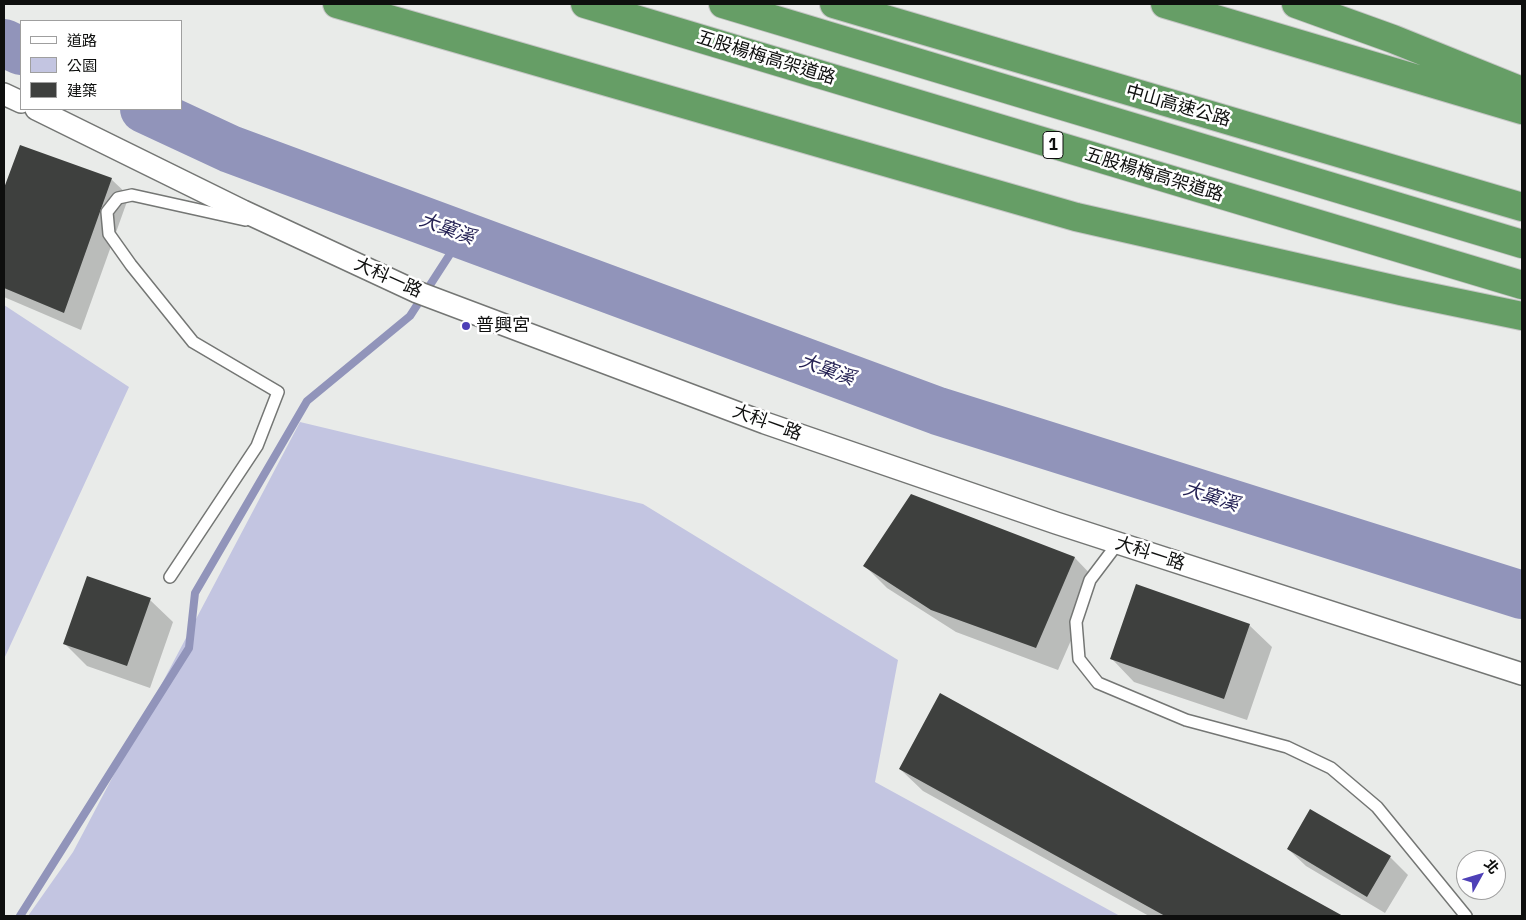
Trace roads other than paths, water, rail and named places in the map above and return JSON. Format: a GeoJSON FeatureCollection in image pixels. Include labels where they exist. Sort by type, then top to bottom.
{"type":"FeatureCollection","features":[{"type":"Feature","properties":{"kind":"highway"},"geometry":{"type":"LineString","coordinates":[[338,4],[1076,217],[1401,291],[1522,316]]}},
{"type":"Feature","properties":{"kind":"highway","name":"五股楊梅高架道路"},"geometry":{"type":"LineString","coordinates":[[584,4],[1522,285]]}},
{"type":"Feature","properties":{"kind":"highway"},"geometry":{"type":"LineString","coordinates":[[723,4],[1522,244]]}},
{"type":"Feature","properties":{"kind":"highway","name":"中山高速公路"},"geometry":{"type":"LineString","coordinates":[[834,4],[1522,207]]}},
{"type":"Feature","properties":{"kind":"highway"},"geometry":{"type":"LineString","coordinates":[[1165,4],[1522,110]]}},
{"type":"Feature","properties":{"kind":"highway"},"geometry":{"type":"LineString","coordinates":[[1296,4],[1394,39],[1522,91]]}},
{"type":"Feature","properties":{"kind":"street"},"geometry":{"type":"LineString","coordinates":[[4,94],[20,102]]}},
{"type":"Feature","properties":{"kind":"street","name":"大科一路"},"geometry":{"type":"LineString","coordinates":[[38,110],[277,227],[435,299],[765,423],[1118,543],[1522,674]]}},
{"type":"Feature","properties":{"kind":"lane"},"geometry":{"type":"LineString","coordinates":[[170,577],[257,446],[278,392],[193,342],[131,265],[109,234],[107,212],[118,198],[132,195],[277,227]]}},
{"type":"Feature","properties":{"kind":"lane"},"geometry":{"type":"LineString","coordinates":[[1118,543],[1090,580],[1076,622],[1079,659],[1098,683],[1186,720],[1287,747],[1331,768],[1377,807],[1466,916]]}},
{"type":"Feature","properties":{"kind":"waterway","name":"大窠溪"},"geometry":{"type":"LineString","coordinates":[[4,43],[20,51]]}},
{"type":"Feature","properties":{"kind":"waterway","name":"大窠溪"},"geometry":{"type":"LineString","coordinates":[[146,110],[230,149],[938,411],[1522,595]]}},
{"type":"Feature","properties":{"kind":"waterway"},"geometry":{"type":"LineString","coordinates":[[20,916],[189,648],[195,593],[307,401],[410,316],[463,234]]}},
{"type":"Feature","properties":{"kind":"place","name":"普興宮"},"geometry":{"type":"Point","coordinates":[466,326]}}]}
